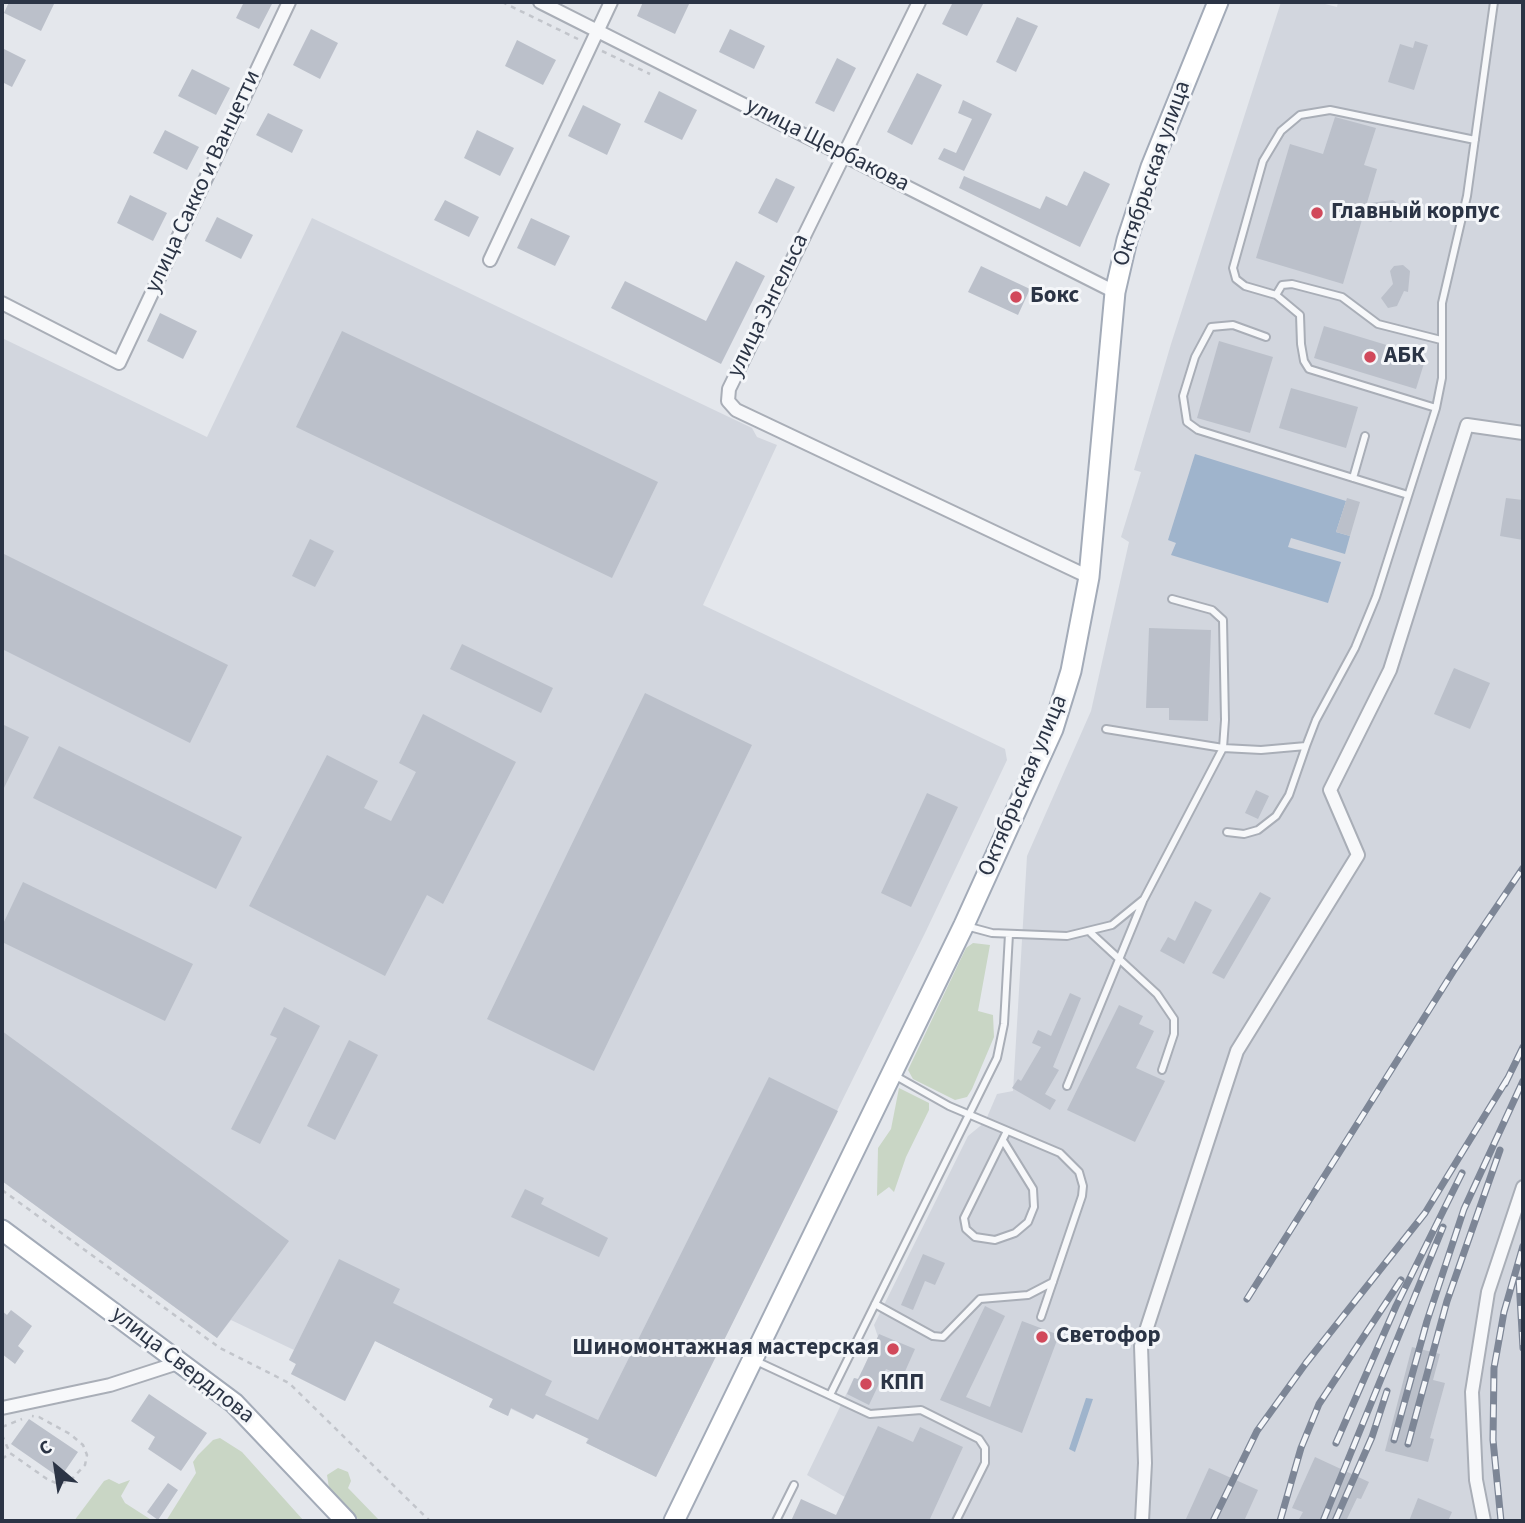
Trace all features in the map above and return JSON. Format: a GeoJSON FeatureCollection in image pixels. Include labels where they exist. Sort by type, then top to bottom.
{"type":"FeatureCollection","features":[{"type":"Feature","properties":{"kind":"main road","name":"Октябрьская улица"},"geometry":{"type":"LineString","coordinates":[[674,1521],[964,925],[1053,729],[1076,649],[1089,577],[1115,292],[1127,240],[1151,167],[1218,2]]}},
{"type":"Feature","properties":{"kind":"main road","name":"улица Свердлова"},"geometry":{"type":"LineString","coordinates":[[2,1230],[181,1362],[259,1427],[346,1521]]}},
{"type":"Feature","properties":{"kind":"street","name":"улица Сакко и Ванцетти"},"geometry":{"type":"LineString","coordinates":[[2,303],[119,363],[289,2]]}},
{"type":"Feature","properties":{"kind":"street","name":"улица Щербакова"},"geometry":{"type":"LineString","coordinates":[[540,2],[1115,292]]}},
{"type":"Feature","properties":{"kind":"street"},"geometry":{"type":"LineString","coordinates":[[490,260],[611,2]]}},
{"type":"Feature","properties":{"kind":"street","name":"улица Энгельса"},"geometry":{"type":"LineString","coordinates":[[919,2],[729,389],[728,401],[736,410],[1089,577]]}},
{"type":"Feature","properties":{"kind":"street"},"geometry":{"type":"LineString","coordinates":[[1142,1521],[1145,1463],[1142,1346],[1237,1051],[1358,855],[1329,790],[1390,670],[1467,425],[1523,433]]}},
{"type":"Feature","properties":{"kind":"street"},"geometry":{"type":"LineString","coordinates":[[1484,1521],[1476,1480],[1472,1392],[1488,1292],[1523,1187]]}},
{"type":"Feature","properties":{"kind":"street"},"geometry":{"type":"LineString","coordinates":[[2,1408],[110,1385],[181,1362]]}},
{"type":"Feature","properties":{"kind":"lane"},"geometry":{"type":"LineString","coordinates":[[1227,832],[1244,834],[1258,830],[1276,816],[1289,795],[1316,720],[1355,648],[1376,597],[1436,408],[1442,378],[1441,303],[1467,196],[1494,2]]}},
{"type":"Feature","properties":{"kind":"lane"},"geometry":{"type":"LineString","coordinates":[[1436,408],[1309,369],[1304,361],[1301,344],[1300,315],[1276,295],[1241,283],[1233,274],[1233,268],[1264,161],[1276,138],[1292,120],[1312,112],[1331,110],[1475,140]]}},
{"type":"Feature","properties":{"kind":"lane"},"geometry":{"type":"LineString","coordinates":[[1276,295],[1287,284],[1342,297],[1378,324],[1441,340]]}},
{"type":"Feature","properties":{"kind":"lane"},"geometry":{"type":"LineString","coordinates":[[1266,337],[1233,325],[1211,327],[1195,357],[1183,396],[1187,422],[1198,430],[1408,495]]}},
{"type":"Feature","properties":{"kind":"lane"},"geometry":{"type":"LineString","coordinates":[[1353,478],[1364,436]]}},
{"type":"Feature","properties":{"kind":"lane"},"geometry":{"type":"LineString","coordinates":[[1067,1087],[1144,900],[1223,748],[1223,620],[1212,610],[1171,599]]}},
{"type":"Feature","properties":{"kind":"lane"},"geometry":{"type":"LineString","coordinates":[[1106,729],[1247,751],[1306,746]]}},
{"type":"Feature","properties":{"kind":"lane"},"geometry":{"type":"LineString","coordinates":[[964,925],[1009,934],[1067,936],[1091,933],[1112,925],[1144,900]]}},
{"type":"Feature","properties":{"kind":"lane"},"geometry":{"type":"LineString","coordinates":[[1091,933],[1157,994],[1174,1019],[1174,1034],[1162,1070]]}},
{"type":"Feature","properties":{"kind":"lane"},"geometry":{"type":"LineString","coordinates":[[830,1395],[1001,1046],[1009,934]]}},
{"type":"Feature","properties":{"kind":"lane"},"geometry":{"type":"LineString","coordinates":[[892,1074],[968,1114],[1068,1158],[1082,1179],[1082,1196],[1041,1317]]}},
{"type":"Feature","properties":{"kind":"lane"},"geometry":{"type":"LineString","coordinates":[[1004,1142],[1033,1189],[1034,1207],[1028,1222],[1015,1233],[995,1240],[975,1237],[967,1229],[964,1219],[1004,1142],[1007,1131]]}},
{"type":"Feature","properties":{"kind":"lane"},"geometry":{"type":"LineString","coordinates":[[875,1304],[933,1336],[943,1337],[980,1298],[1028,1295],[1053,1282]]}},
{"type":"Feature","properties":{"kind":"lane"},"geometry":{"type":"LineString","coordinates":[[753,1359],[875,1415],[905,1409],[921,1410],[979,1439],[985,1448],[985,1463],[956,1521]]}},
{"type":"Feature","properties":{"kind":"lane"},"geometry":{"type":"LineString","coordinates":[[776,1521],[794,1485]]}},
{"type":"Feature","properties":{"kind":"path"},"geometry":{"type":"LineString","coordinates":[[2,1190],[220,1348],[289,1383],[430,1521]]}},
{"type":"Feature","properties":{"kind":"path"},"geometry":{"type":"LineString","coordinates":[[2,1427],[23,1418],[39,1417],[78,1440],[87,1455],[81,1471],[70,1481],[58,1484],[10,1453],[2,1435]]}},
{"type":"Feature","properties":{"kind":"path"},"geometry":{"type":"LineString","coordinates":[[2,1459],[10,1453]]}},
{"type":"Feature","properties":{"kind":"shaded area"},"geometry":{"type":"Polygon","coordinates":[[[1281,2],[1317,2],[1337,7],[1338,2],[1523,2],[1523,1521],[856,1521],[862,1507],[807,1475],[854,1378],[858,1379],[878,1337],[874,1325],[968,1136],[985,1122],[997,1094],[1013,1091],[1027,856],[1091,711],[1129,542],[1121,537],[1141,472],[1134,470],[1171,344],[1281,2]]]}},
{"type":"Feature","properties":{"kind":"shaded area"},"geometry":{"type":"Polygon","coordinates":[[[312,218],[752,428],[757,437],[777,445],[703,605],[1005,749],[1007,760],[926,931],[656,1477],[586,1443],[588,1438],[537,1414],[533,1419],[511,1409],[508,1416],[489,1407],[493,1399],[375,1341],[345,1401],[291,1374],[296,1364],[289,1360],[294,1350],[231,1320],[217,1338],[2,1181],[2,338],[207,437],[312,218]]]}},
{"type":"Feature","properties":{"kind":"green space"},"geometry":{"type":"Polygon","coordinates":[[[973,943],[990,945],[978,1011],[993,1015],[994,1037],[972,1089],[967,1097],[955,1100],[913,1079],[908,1070],[966,948],[973,943]]]}},
{"type":"Feature","properties":{"kind":"green space"},"geometry":{"type":"Polygon","coordinates":[[[899,1088],[929,1103],[929,1110],[906,1157],[894,1192],[889,1187],[877,1196],[878,1148],[891,1129],[899,1088]]]}},
{"type":"Feature","properties":{"kind":"green space"},"geometry":{"type":"Polygon","coordinates":[[[220,1438],[242,1452],[304,1521],[166,1521],[196,1473],[193,1462],[213,1440],[220,1438]]]}},
{"type":"Feature","properties":{"kind":"green space"},"geometry":{"type":"Polygon","coordinates":[[[338,1468],[348,1472],[351,1481],[348,1488],[380,1521],[360,1521],[329,1488],[327,1475],[338,1468]]]}},
{"type":"Feature","properties":{"kind":"green space"},"geometry":{"type":"Polygon","coordinates":[[[109,1479],[119,1484],[130,1480],[121,1496],[125,1503],[153,1521],[74,1521],[104,1481],[109,1479]]]}},
{"type":"Feature","properties":{"kind":"water"},"geometry":{"type":"Polygon","coordinates":[[[1195,454],[1346,501],[1336,532],[1350,536],[1345,554],[1291,538],[1288,547],[1341,562],[1328,603],[1171,555],[1176,543],[1168,540],[1195,454]]]}},
{"type":"Feature","properties":{"kind":"water"},"geometry":{"type":"Polygon","coordinates":[[[1086,1398],[1093,1399],[1075,1452],[1069,1449],[1086,1398]]]}},
{"type":"Feature","properties":{"kind":"building"},"geometry":{"type":"Polygon","coordinates":[[[9,2],[55,2],[41,31],[4,13],[9,2]]]}},
{"type":"Feature","properties":{"kind":"building"},"geometry":{"type":"Polygon","coordinates":[[[244,2],[273,2],[259,29],[236,18],[244,2]]]}},
{"type":"Feature","properties":{"kind":"building"},"geometry":{"type":"Polygon","coordinates":[[[643,2],[690,2],[675,34],[637,16],[643,2]]]}},
{"type":"Feature","properties":{"kind":"building"},"geometry":{"type":"Polygon","coordinates":[[[953,2],[984,2],[967,36],[942,24],[953,2]]]}},
{"type":"Feature","properties":{"kind":"building"},"geometry":{"type":"Polygon","coordinates":[[[1017,17],[1038,26],[1016,72],[996,62],[1017,17]]]}},
{"type":"Feature","properties":{"kind":"building"},"geometry":{"type":"Polygon","coordinates":[[[311,29],[338,43],[320,79],[293,65],[311,29]]]}},
{"type":"Feature","properties":{"kind":"building"},"geometry":{"type":"Polygon","coordinates":[[[730,29],[765,46],[754,69],[719,52],[730,29]]]}},
{"type":"Feature","properties":{"kind":"building"},"geometry":{"type":"Polygon","coordinates":[[[517,40],[556,60],[543,85],[505,66],[517,40]]]}},
{"type":"Feature","properties":{"kind":"building"},"geometry":{"type":"Polygon","coordinates":[[[1415,41],[1428,45],[1414,90],[1388,82],[1400,44],[1413,48],[1415,41]]]}},
{"type":"Feature","properties":{"kind":"building"},"geometry":{"type":"Polygon","coordinates":[[[2,48],[26,60],[12,87],[2,82],[2,48]]]}},
{"type":"Feature","properties":{"kind":"building"},"geometry":{"type":"Polygon","coordinates":[[[837,58],[856,68],[834,112],[815,103],[837,58]]]}},
{"type":"Feature","properties":{"kind":"building"},"geometry":{"type":"Polygon","coordinates":[[[192,69],[230,88],[216,115],[178,96],[192,69]]]}},
{"type":"Feature","properties":{"kind":"building"},"geometry":{"type":"Polygon","coordinates":[[[917,73],[942,85],[912,145],[887,132],[917,73]]]}},
{"type":"Feature","properties":{"kind":"building"},"geometry":{"type":"Polygon","coordinates":[[[659,91],[697,110],[682,140],[644,122],[659,91]]]}},
{"type":"Feature","properties":{"kind":"building"},"geometry":{"type":"Polygon","coordinates":[[[963,100],[992,114],[964,171],[938,159],[944,148],[956,153],[972,119],[958,113],[963,100]]]}},
{"type":"Feature","properties":{"kind":"building"},"geometry":{"type":"Polygon","coordinates":[[[583,105],[621,124],[607,155],[568,136],[583,105]]]}},
{"type":"Feature","properties":{"kind":"building"},"geometry":{"type":"Polygon","coordinates":[[[268,113],[303,130],[292,153],[256,135],[268,113]]]}},
{"type":"Feature","properties":{"kind":"building","name":"Главный корпус"},"geometry":{"type":"Polygon","coordinates":[[[1335,117],[1376,128],[1364,165],[1377,169],[1343,284],[1256,258],[1290,144],[1323,154],[1335,117]]]}},
{"type":"Feature","properties":{"kind":"building"},"geometry":{"type":"Polygon","coordinates":[[[165,130],[199,147],[187,170],[153,153],[165,130]]]}},
{"type":"Feature","properties":{"kind":"building"},"geometry":{"type":"Polygon","coordinates":[[[477,130],[514,148],[500,176],[464,158],[477,130]]]}},
{"type":"Feature","properties":{"kind":"building"},"geometry":{"type":"Polygon","coordinates":[[[1084,171],[1110,184],[1080,247],[959,188],[964,176],[1040,209],[1046,196],[1067,206],[1084,171]]]}},
{"type":"Feature","properties":{"kind":"building"},"geometry":{"type":"Polygon","coordinates":[[[776,178],[795,187],[777,223],[758,213],[776,178]]]}},
{"type":"Feature","properties":{"kind":"building"},"geometry":{"type":"Polygon","coordinates":[[[130,195],[167,213],[153,241],[117,223],[130,195]]]}},
{"type":"Feature","properties":{"kind":"building"},"geometry":{"type":"Polygon","coordinates":[[[445,200],[479,217],[469,237],[434,220],[445,200]]]}},
{"type":"Feature","properties":{"kind":"building"},"geometry":{"type":"Polygon","coordinates":[[[1393,200],[1399,205],[1401,212],[1391,222],[1381,219],[1370,203],[1393,200]]]}},
{"type":"Feature","properties":{"kind":"building"},"geometry":{"type":"Polygon","coordinates":[[[217,217],[253,235],[241,259],[205,241],[217,217]]]}},
{"type":"Feature","properties":{"kind":"building"},"geometry":{"type":"Polygon","coordinates":[[[531,218],[570,236],[555,266],[517,248],[531,218]]]}},
{"type":"Feature","properties":{"kind":"building"},"geometry":{"type":"Polygon","coordinates":[[[736,261],[765,276],[721,364],[611,308],[625,281],[706,321],[736,261]]]}},
{"type":"Feature","properties":{"kind":"building"},"geometry":{"type":"Polygon","coordinates":[[[1403,265],[1410,271],[1408,292],[1404,291],[1397,306],[1388,308],[1381,298],[1393,284],[1390,271],[1394,266],[1403,265]]]}},
{"type":"Feature","properties":{"kind":"building"},"geometry":{"type":"Polygon","coordinates":[[[981,266],[1030,289],[1018,315],[968,292],[981,266]]]}},
{"type":"Feature","properties":{"kind":"building"},"geometry":{"type":"Polygon","coordinates":[[[160,313],[197,331],[183,359],[147,341],[160,313]]]}},
{"type":"Feature","properties":{"kind":"building","name":"АБК"},"geometry":{"type":"Polygon","coordinates":[[[1324,326],[1426,357],[1416,389],[1314,358],[1324,326]]]}},
{"type":"Feature","properties":{"kind":"building"},"geometry":{"type":"Polygon","coordinates":[[[342,331],[658,482],[612,578],[296,427],[342,331]]]}},
{"type":"Feature","properties":{"kind":"building"},"geometry":{"type":"Polygon","coordinates":[[[1219,341],[1273,357],[1250,433],[1197,418],[1219,341]]]}},
{"type":"Feature","properties":{"kind":"building"},"geometry":{"type":"Polygon","coordinates":[[[1291,388],[1358,407],[1346,448],[1279,428],[1291,388]]]}},
{"type":"Feature","properties":{"kind":"building"},"geometry":{"type":"Polygon","coordinates":[[[1347,498],[1360,502],[1350,536],[1336,532],[1347,498]]]}},
{"type":"Feature","properties":{"kind":"building"},"geometry":{"type":"Polygon","coordinates":[[[1506,498],[1523,500],[1523,540],[1500,536],[1506,498]]]}},
{"type":"Feature","properties":{"kind":"building"},"geometry":{"type":"Polygon","coordinates":[[[310,539],[334,551],[315,587],[292,576],[310,539]]]}},
{"type":"Feature","properties":{"kind":"building"},"geometry":{"type":"Polygon","coordinates":[[[2,553],[228,665],[190,743],[2,649],[2,553]]]}},
{"type":"Feature","properties":{"kind":"building"},"geometry":{"type":"Polygon","coordinates":[[[1149,628],[1211,630],[1208,721],[1169,720],[1169,708],[1146,708],[1149,628]]]}},
{"type":"Feature","properties":{"kind":"building"},"geometry":{"type":"Polygon","coordinates":[[[462,644],[553,688],[541,713],[450,669],[462,644]]]}},
{"type":"Feature","properties":{"kind":"building"},"geometry":{"type":"Polygon","coordinates":[[[1454,668],[1490,683],[1470,729],[1434,714],[1454,668]]]}},
{"type":"Feature","properties":{"kind":"building"},"geometry":{"type":"Polygon","coordinates":[[[645,693],[752,745],[594,1071],[487,1019],[645,693]]]}},
{"type":"Feature","properties":{"kind":"building"},"geometry":{"type":"Polygon","coordinates":[[[423,714],[516,762],[443,904],[427,895],[385,976],[249,906],[327,755],[378,781],[364,808],[391,821],[416,772],[399,763],[423,714]]]}},
{"type":"Feature","properties":{"kind":"building"},"geometry":{"type":"Polygon","coordinates":[[[2,724],[29,737],[2,792],[2,724]]]}},
{"type":"Feature","properties":{"kind":"building"},"geometry":{"type":"Polygon","coordinates":[[[59,746],[242,837],[216,889],[33,798],[59,746]]]}},
{"type":"Feature","properties":{"kind":"building"},"geometry":{"type":"Polygon","coordinates":[[[1256,790],[1269,796],[1258,819],[1245,813],[1256,790]]]}},
{"type":"Feature","properties":{"kind":"building"},"geometry":{"type":"Polygon","coordinates":[[[927,793],[958,807],[911,907],[881,893],[927,793]]]}},
{"type":"Feature","properties":{"kind":"building"},"geometry":{"type":"Polygon","coordinates":[[[23,882],[193,964],[165,1021],[2,942],[2,926],[23,882]]]}},
{"type":"Feature","properties":{"kind":"building"},"geometry":{"type":"Polygon","coordinates":[[[1260,892],[1271,898],[1224,979],[1212,973],[1260,892]]]}},
{"type":"Feature","properties":{"kind":"building"},"geometry":{"type":"Polygon","coordinates":[[[1195,901],[1212,910],[1184,964],[1160,951],[1168,937],[1175,941],[1195,901]]]}},
{"type":"Feature","properties":{"kind":"building"},"geometry":{"type":"Polygon","coordinates":[[[1070,993],[1081,998],[1053,1067],[1059,1070],[1045,1094],[1056,1100],[1050,1110],[1012,1088],[1018,1079],[1021,1081],[1041,1047],[1032,1043],[1038,1030],[1051,1036],[1070,993]]]}},
{"type":"Feature","properties":{"kind":"building"},"geometry":{"type":"Polygon","coordinates":[[[1119,1005],[1143,1016],[1139,1024],[1154,1031],[1136,1068],[1165,1081],[1135,1142],[1067,1110],[1119,1005]]]}},
{"type":"Feature","properties":{"kind":"building"},"geometry":{"type":"Polygon","coordinates":[[[284,1007],[320,1026],[260,1144],[231,1129],[277,1038],[270,1035],[284,1007]]]}},
{"type":"Feature","properties":{"kind":"building"},"geometry":{"type":"Polygon","coordinates":[[[2,1031],[289,1241],[217,1338],[2,1181],[2,1031]]]}},
{"type":"Feature","properties":{"kind":"building"},"geometry":{"type":"Polygon","coordinates":[[[349,1040],[378,1055],[335,1140],[307,1126],[349,1040]]]}},
{"type":"Feature","properties":{"kind":"building"},"geometry":{"type":"Polygon","coordinates":[[[769,1077],[838,1111],[656,1477],[586,1443],[589,1439],[536,1414],[533,1419],[511,1408],[508,1416],[489,1407],[493,1399],[375,1341],[345,1401],[291,1374],[296,1364],[289,1360],[339,1259],[400,1289],[393,1303],[552,1381],[545,1395],[598,1420],[769,1077]]]}},
{"type":"Feature","properties":{"kind":"building"},"geometry":{"type":"Polygon","coordinates":[[[525,1189],[544,1198],[541,1204],[608,1238],[599,1257],[511,1217],[525,1189]]]}},
{"type":"Feature","properties":{"kind":"building"},"geometry":{"type":"Polygon","coordinates":[[[923,1254],[945,1263],[935,1285],[925,1281],[913,1310],[901,1305],[923,1254]]]}},
{"type":"Feature","properties":{"kind":"building"},"geometry":{"type":"Polygon","coordinates":[[[985,1306],[1005,1316],[966,1397],[990,1407],[1022,1321],[1059,1335],[1022,1433],[940,1400],[985,1306]]]}},
{"type":"Feature","properties":{"kind":"building"},"geometry":{"type":"Polygon","coordinates":[[[11,1310],[32,1326],[18,1346],[24,1351],[15,1364],[2,1354],[2,1311],[7,1315],[11,1310]]]}},
{"type":"Feature","properties":{"kind":"building"},"geometry":{"type":"Polygon","coordinates":[[[879,1334],[915,1349],[903,1376],[886,1369],[869,1405],[847,1394],[854,1378],[858,1379],[879,1334]]]}},
{"type":"Feature","properties":{"kind":"building"},"geometry":{"type":"Polygon","coordinates":[[[1412,1347],[1440,1354],[1433,1380],[1445,1383],[1430,1438],[1434,1439],[1428,1462],[1385,1451],[1412,1347]]]}},
{"type":"Feature","properties":{"kind":"building"},"geometry":{"type":"Polygon","coordinates":[[[149,1394],[207,1433],[181,1471],[148,1449],[155,1437],[131,1421],[149,1394]]]}},
{"type":"Feature","properties":{"kind":"building"},"geometry":{"type":"Polygon","coordinates":[[[29,1419],[78,1452],[60,1478],[11,1444],[29,1419]]]}},
{"type":"Feature","properties":{"kind":"building"},"geometry":{"type":"Polygon","coordinates":[[[878,1426],[913,1442],[920,1427],[963,1447],[929,1521],[791,1521],[801,1499],[836,1515],[878,1426]]]}},
{"type":"Feature","properties":{"kind":"building"},"geometry":{"type":"Polygon","coordinates":[[[1315,1457],[1369,1482],[1361,1499],[1357,1498],[1346,1521],[1298,1521],[1303,1512],[1292,1508],[1315,1457]]]}},
{"type":"Feature","properties":{"kind":"building"},"geometry":{"type":"Polygon","coordinates":[[[1209,1468],[1258,1490],[1244,1521],[1185,1521],[1209,1468]]]}},
{"type":"Feature","properties":{"kind":"building"},"geometry":{"type":"Polygon","coordinates":[[[168,1483],[178,1490],[158,1520],[147,1512],[168,1483]]]}},
{"type":"Feature","properties":{"kind":"building"},"geometry":{"type":"Polygon","coordinates":[[[1418,1498],[1452,1512],[1448,1521],[1409,1521],[1418,1498]]]}},
{"type":"Feature","properties":{"kind":"railway"},"geometry":{"type":"LineString","coordinates":[[1247,1299],[1456,967],[1523,868]]}},
{"type":"Feature","properties":{"kind":"railway"},"geometry":{"type":"LineString","coordinates":[[1505,1084],[1523,1047]]}},
{"type":"Feature","properties":{"kind":"railway"},"geometry":{"type":"LineString","coordinates":[[1213,1521],[1257,1431],[1306,1363],[1425,1213],[1509,1076]]}},
{"type":"Feature","properties":{"kind":"railway"},"geometry":{"type":"LineString","coordinates":[[1394,1440],[1427,1321],[1464,1209],[1523,1081]]}},
{"type":"Feature","properties":{"kind":"railway"},"geometry":{"type":"LineString","coordinates":[[1408,1444],[1447,1301],[1500,1150]]}},
{"type":"Feature","properties":{"kind":"railway"},"geometry":{"type":"LineString","coordinates":[[1336,1443],[1396,1306],[1462,1173]]}},
{"type":"Feature","properties":{"kind":"railway"},"geometry":{"type":"LineString","coordinates":[[1323,1521],[1443,1227]]}},
{"type":"Feature","properties":{"kind":"railway"},"geometry":{"type":"LineString","coordinates":[[1501,1521],[1493,1440],[1494,1368],[1504,1312],[1523,1246]]}},
{"type":"Feature","properties":{"kind":"railway"},"geometry":{"type":"LineString","coordinates":[[1280,1521],[1301,1448],[1319,1404],[1401,1280]]}},
{"type":"Feature","properties":{"kind":"railway"},"geometry":{"type":"LineString","coordinates":[[1519,1280],[1523,1348]]}},
{"type":"Feature","properties":{"kind":"railway"},"geometry":{"type":"LineString","coordinates":[[1335,1521],[1372,1437],[1387,1391]]}},
{"type":"Feature","properties":{"kind":"place","name":"Главный корпус"},"geometry":{"type":"Point","coordinates":[1317,213]}},
{"type":"Feature","properties":{"kind":"place","name":"Бокс"},"geometry":{"type":"Point","coordinates":[1016,297]}},
{"type":"Feature","properties":{"kind":"place","name":"АБК"},"geometry":{"type":"Point","coordinates":[1370,357]}},
{"type":"Feature","properties":{"kind":"place","name":"Светофор"},"geometry":{"type":"Point","coordinates":[1042,1337]}},
{"type":"Feature","properties":{"kind":"place","name":"Шиномонтажная мастерская"},"geometry":{"type":"Point","coordinates":[893,1349]}},
{"type":"Feature","properties":{"kind":"place","name":"КПП"},"geometry":{"type":"Point","coordinates":[866,1384]}}]}
